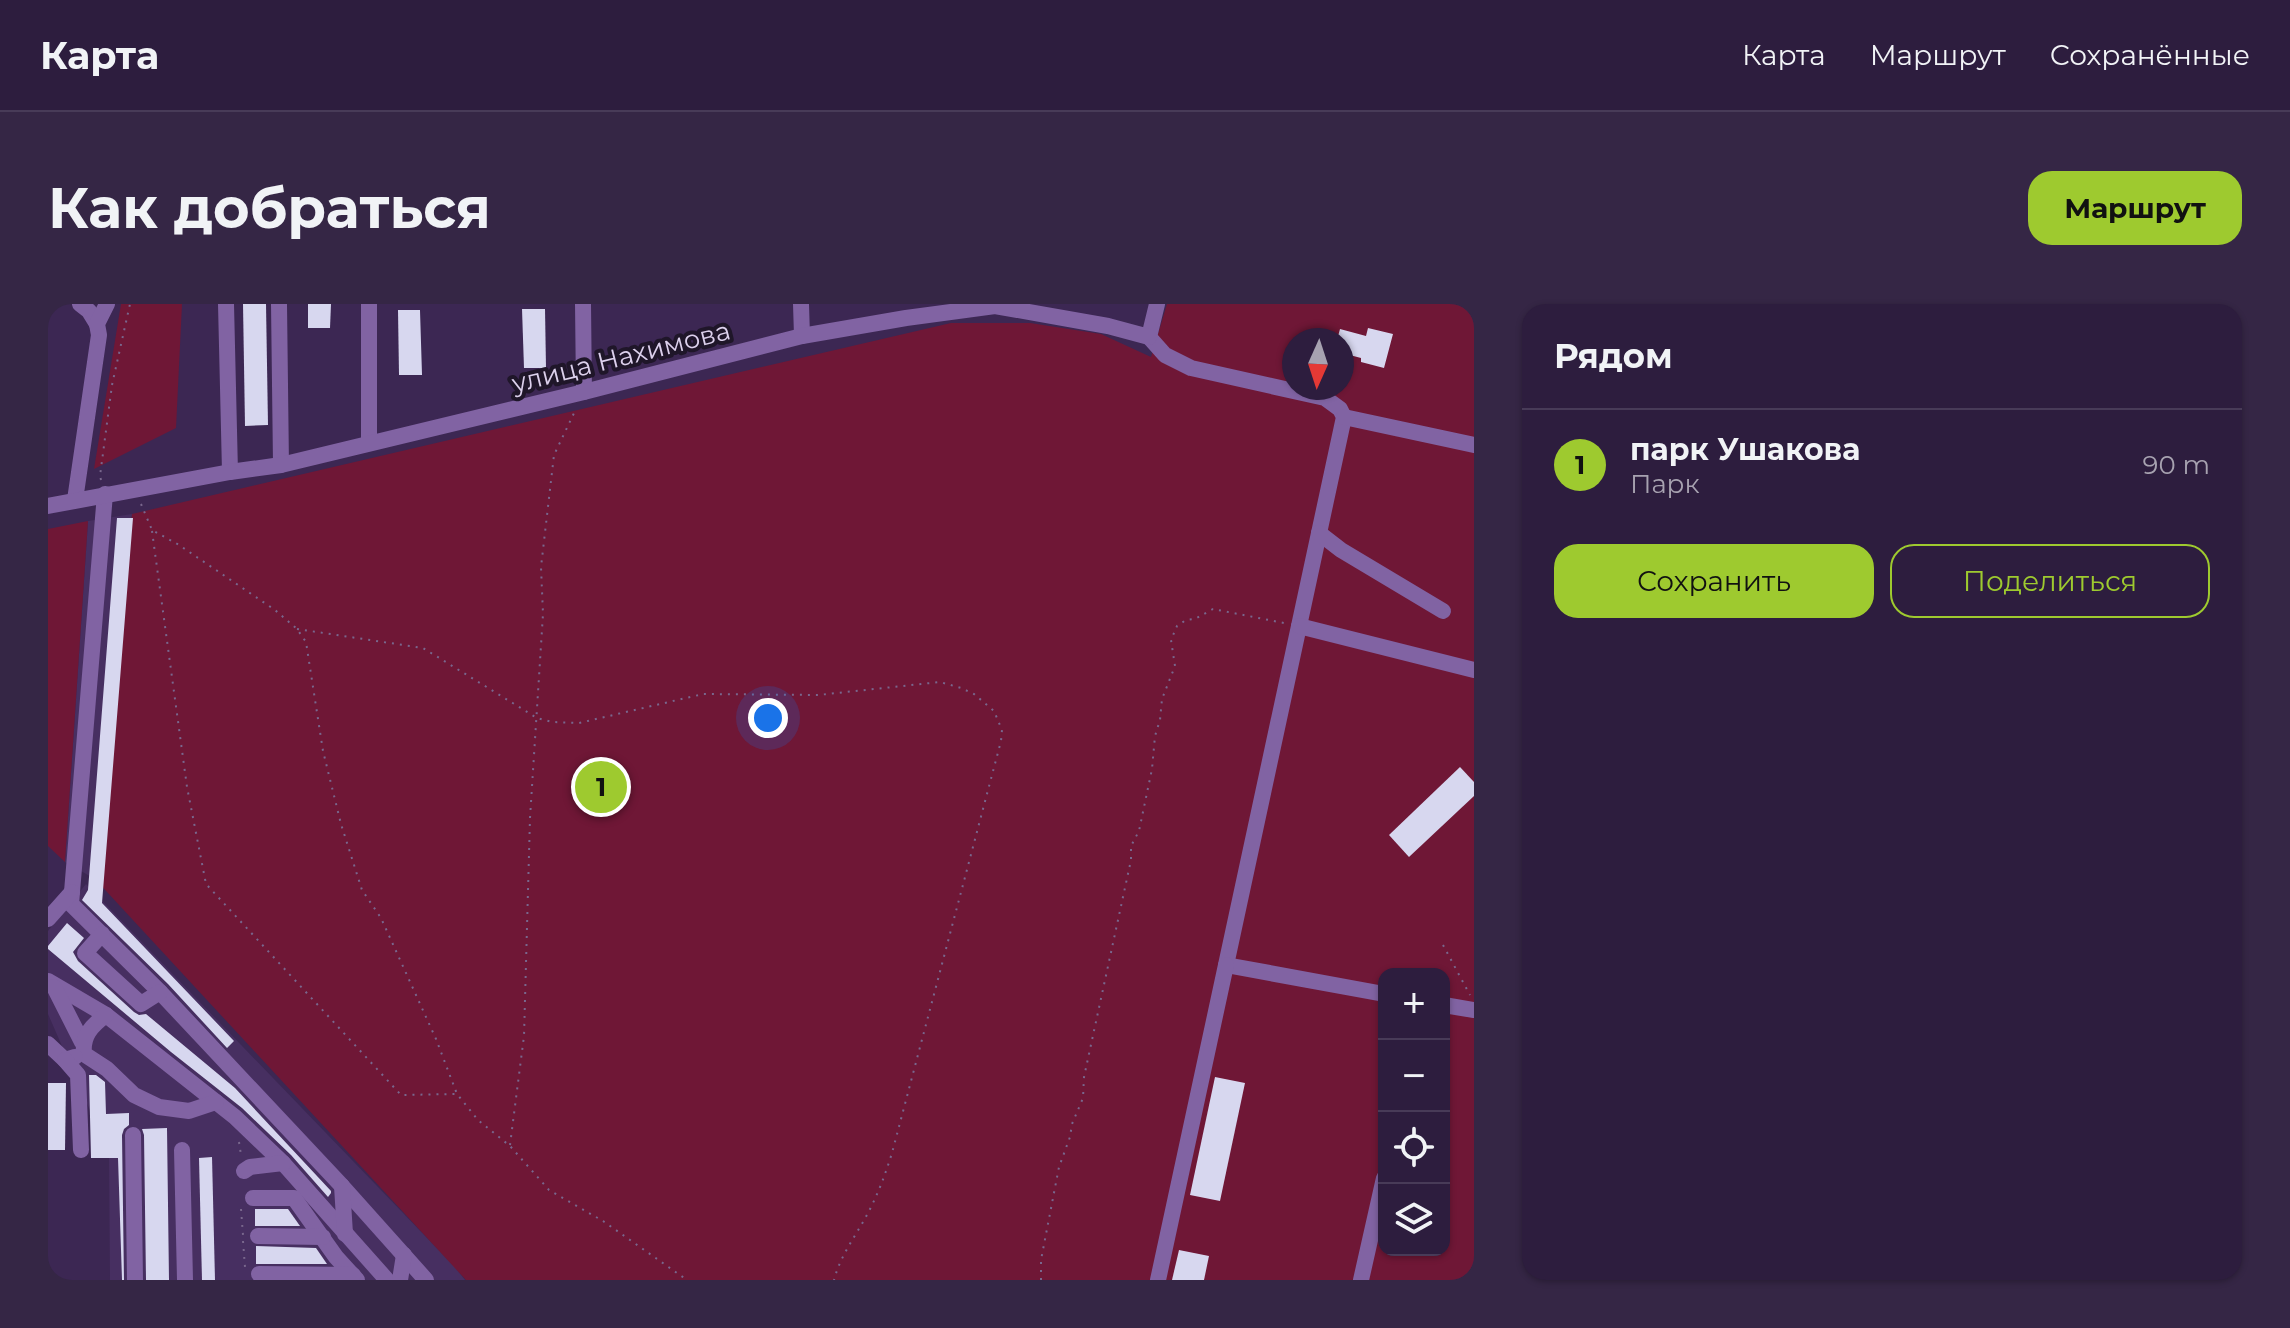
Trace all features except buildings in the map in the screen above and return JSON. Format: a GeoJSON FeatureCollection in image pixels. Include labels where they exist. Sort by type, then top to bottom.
{"type":"FeatureCollection","features":[{"type":"Feature","properties":{"kind":"street"},"geometry":{"type":"LineString","coordinates":[[75,500],[99,335],[97,324],[80,304]]}},
{"type":"Feature","properties":{"kind":"street"},"geometry":{"type":"LineString","coordinates":[[97,324],[107,304]]}},
{"type":"Feature","properties":{"kind":"street"},"geometry":{"type":"LineString","coordinates":[[226,304],[230,472]]}},
{"type":"Feature","properties":{"kind":"street"},"geometry":{"type":"LineString","coordinates":[[279,304],[281,465]]}},
{"type":"Feature","properties":{"kind":"street"},"geometry":{"type":"LineString","coordinates":[[369,304],[369,443]]}},
{"type":"Feature","properties":{"kind":"street"},"geometry":{"type":"LineString","coordinates":[[583,304],[584,392]]}},
{"type":"Feature","properties":{"kind":"street"},"geometry":{"type":"LineString","coordinates":[[801,304],[802,336]]}},
{"type":"Feature","properties":{"kind":"street"},"geometry":{"type":"LineString","coordinates":[[1157,304],[1149,337],[1165,355],[1191,368],[1325,398],[1340,409],[1344,417],[1158,1280]]}},
{"type":"Feature","properties":{"kind":"street","name":"улица Нахимова"},"geometry":{"type":"LineString","coordinates":[[48,506],[281,465],[802,336],[906,318],[995,305],[1108,326],[1149,337]]}},
{"type":"Feature","properties":{"kind":"street"},"geometry":{"type":"LineString","coordinates":[[1344,417],[1474,445]]}},
{"type":"Feature","properties":{"kind":"street"},"geometry":{"type":"LineString","coordinates":[[105,494],[71,904],[160,992],[426,1280]]}},
{"type":"Feature","properties":{"kind":"street"},"geometry":{"type":"LineString","coordinates":[[1319,533],[1341,550],[1443,611]]}},
{"type":"Feature","properties":{"kind":"street"},"geometry":{"type":"LineString","coordinates":[[1299,626],[1474,670]]}},
{"type":"Feature","properties":{"kind":"street"},"geometry":{"type":"LineString","coordinates":[[48,919],[72,892]]}},
{"type":"Feature","properties":{"kind":"street"},"geometry":{"type":"LineString","coordinates":[[102,934],[85,953],[141,1004],[160,992]]}},
{"type":"Feature","properties":{"kind":"street"},"geometry":{"type":"LineString","coordinates":[[1226,965],[1378,993]]}},
{"type":"Feature","properties":{"kind":"street"},"geometry":{"type":"LineString","coordinates":[[51,983],[106,1015],[235,1117],[283,1163],[387,1280]]}},
{"type":"Feature","properties":{"kind":"street"},"geometry":{"type":"LineString","coordinates":[[51,983],[93,1062],[107,1069],[134,1095],[159,1107],[189,1111],[216,1102]]}},
{"type":"Feature","properties":{"kind":"street"},"geometry":{"type":"LineString","coordinates":[[1450,1006],[1474,1010]]}},
{"type":"Feature","properties":{"kind":"street"},"geometry":{"type":"LineString","coordinates":[[65,1060],[83,1048],[91,1027],[106,1015]]}},
{"type":"Feature","properties":{"kind":"street"},"geometry":{"type":"LineString","coordinates":[[48,1044],[78,1075],[81,1150]]}},
{"type":"Feature","properties":{"kind":"street"},"geometry":{"type":"LineString","coordinates":[[133,1135],[135,1280]]}},
{"type":"Feature","properties":{"kind":"street"},"geometry":{"type":"LineString","coordinates":[[182,1150],[185,1280]]}},
{"type":"Feature","properties":{"kind":"street"},"geometry":{"type":"LineString","coordinates":[[244,1171],[250,1167],[283,1163]]}},
{"type":"Feature","properties":{"kind":"street"},"geometry":{"type":"LineString","coordinates":[[1361,1280],[1383,1184]]}},
{"type":"Feature","properties":{"kind":"street"},"geometry":{"type":"LineString","coordinates":[[342,1186],[345,1234]]}},
{"type":"Feature","properties":{"kind":"street"},"geometry":{"type":"LineString","coordinates":[[253,1198],[294,1198],[355,1278]]}},
{"type":"Feature","properties":{"kind":"street"},"geometry":{"type":"LineString","coordinates":[[258,1236],[323,1237]]}},
{"type":"Feature","properties":{"kind":"street"},"geometry":{"type":"LineString","coordinates":[[400,1280],[404,1255]]}},
{"type":"Feature","properties":{"kind":"street"},"geometry":{"type":"LineString","coordinates":[[259,1274],[355,1278]]}},
{"type":"Feature","properties":{"kind":"path"},"geometry":{"type":"LineString","coordinates":[[105,494],[100,476],[112,385],[130,304]]}},
{"type":"Feature","properties":{"kind":"path"},"geometry":{"type":"LineString","coordinates":[[510,1146],[524,1036],[530,818],[543,614],[541,567],[554,455],[584,392]]}},
{"type":"Feature","properties":{"kind":"path"},"geometry":{"type":"LineString","coordinates":[[134,489],[152,530],[187,787],[206,884],[401,1095],[457,1094]]}},
{"type":"Feature","properties":{"kind":"path"},"geometry":{"type":"LineString","coordinates":[[152,530],[263,602],[297,629],[306,642],[323,751],[362,890],[381,918],[436,1039],[457,1094],[478,1120],[510,1146],[549,1190],[603,1221],[687,1280]]}},
{"type":"Feature","properties":{"kind":"path"},"geometry":{"type":"LineString","coordinates":[[1041,1280],[1041,1260],[1059,1167],[1083,1098],[1084,1077],[1104,993],[1105,972],[1131,860],[1131,846],[1139,831],[1152,769],[1162,699],[1175,666],[1171,640],[1177,626],[1213,609],[1299,626]]}},
{"type":"Feature","properties":{"kind":"path"},"geometry":{"type":"LineString","coordinates":[[297,629],[423,648],[537,718],[552,722],[579,723],[703,694],[818,695],[940,682],[974,694],[994,711],[1002,730],[1001,741],[892,1153],[883,1182],[840,1259],[834,1280]]}},
{"type":"Feature","properties":{"kind":"path"},"geometry":{"type":"LineString","coordinates":[[1443,945],[1474,1003]]}},
{"type":"Feature","properties":{"kind":"shaded area"},"geometry":{"type":"Polygon","coordinates":[[[121,304],[182,304],[176,428],[94,469],[121,304]]]}},
{"type":"Feature","properties":{"kind":"shaded area"},"geometry":{"type":"Polygon","coordinates":[[[1167,304],[1474,304],[1474,1280],[466,1280],[95,879],[132,514],[951,323],[1030,323],[1101,334],[1151,357],[1167,304]]]}},
{"type":"Feature","properties":{"kind":"shaded area"},"geometry":{"type":"Polygon","coordinates":[[[132,514],[95,879],[65,862],[88,521],[132,514]]]}},
{"type":"Feature","properties":{"kind":"shaded area"},"geometry":{"type":"Polygon","coordinates":[[[88,521],[65,862],[48,846],[48,529],[88,521]]]}},
{"type":"Feature","properties":{"kind":"shaded area"},"geometry":{"type":"Polygon","coordinates":[[[86,884],[465,1280],[110,1280],[109,1154],[48,1014],[48,931],[86,884]]]}},
{"type":"Feature","properties":{"kind":"place","name":"парк Ушакова"},"geometry":{"type":"Point","coordinates":[601,787]}}]}
